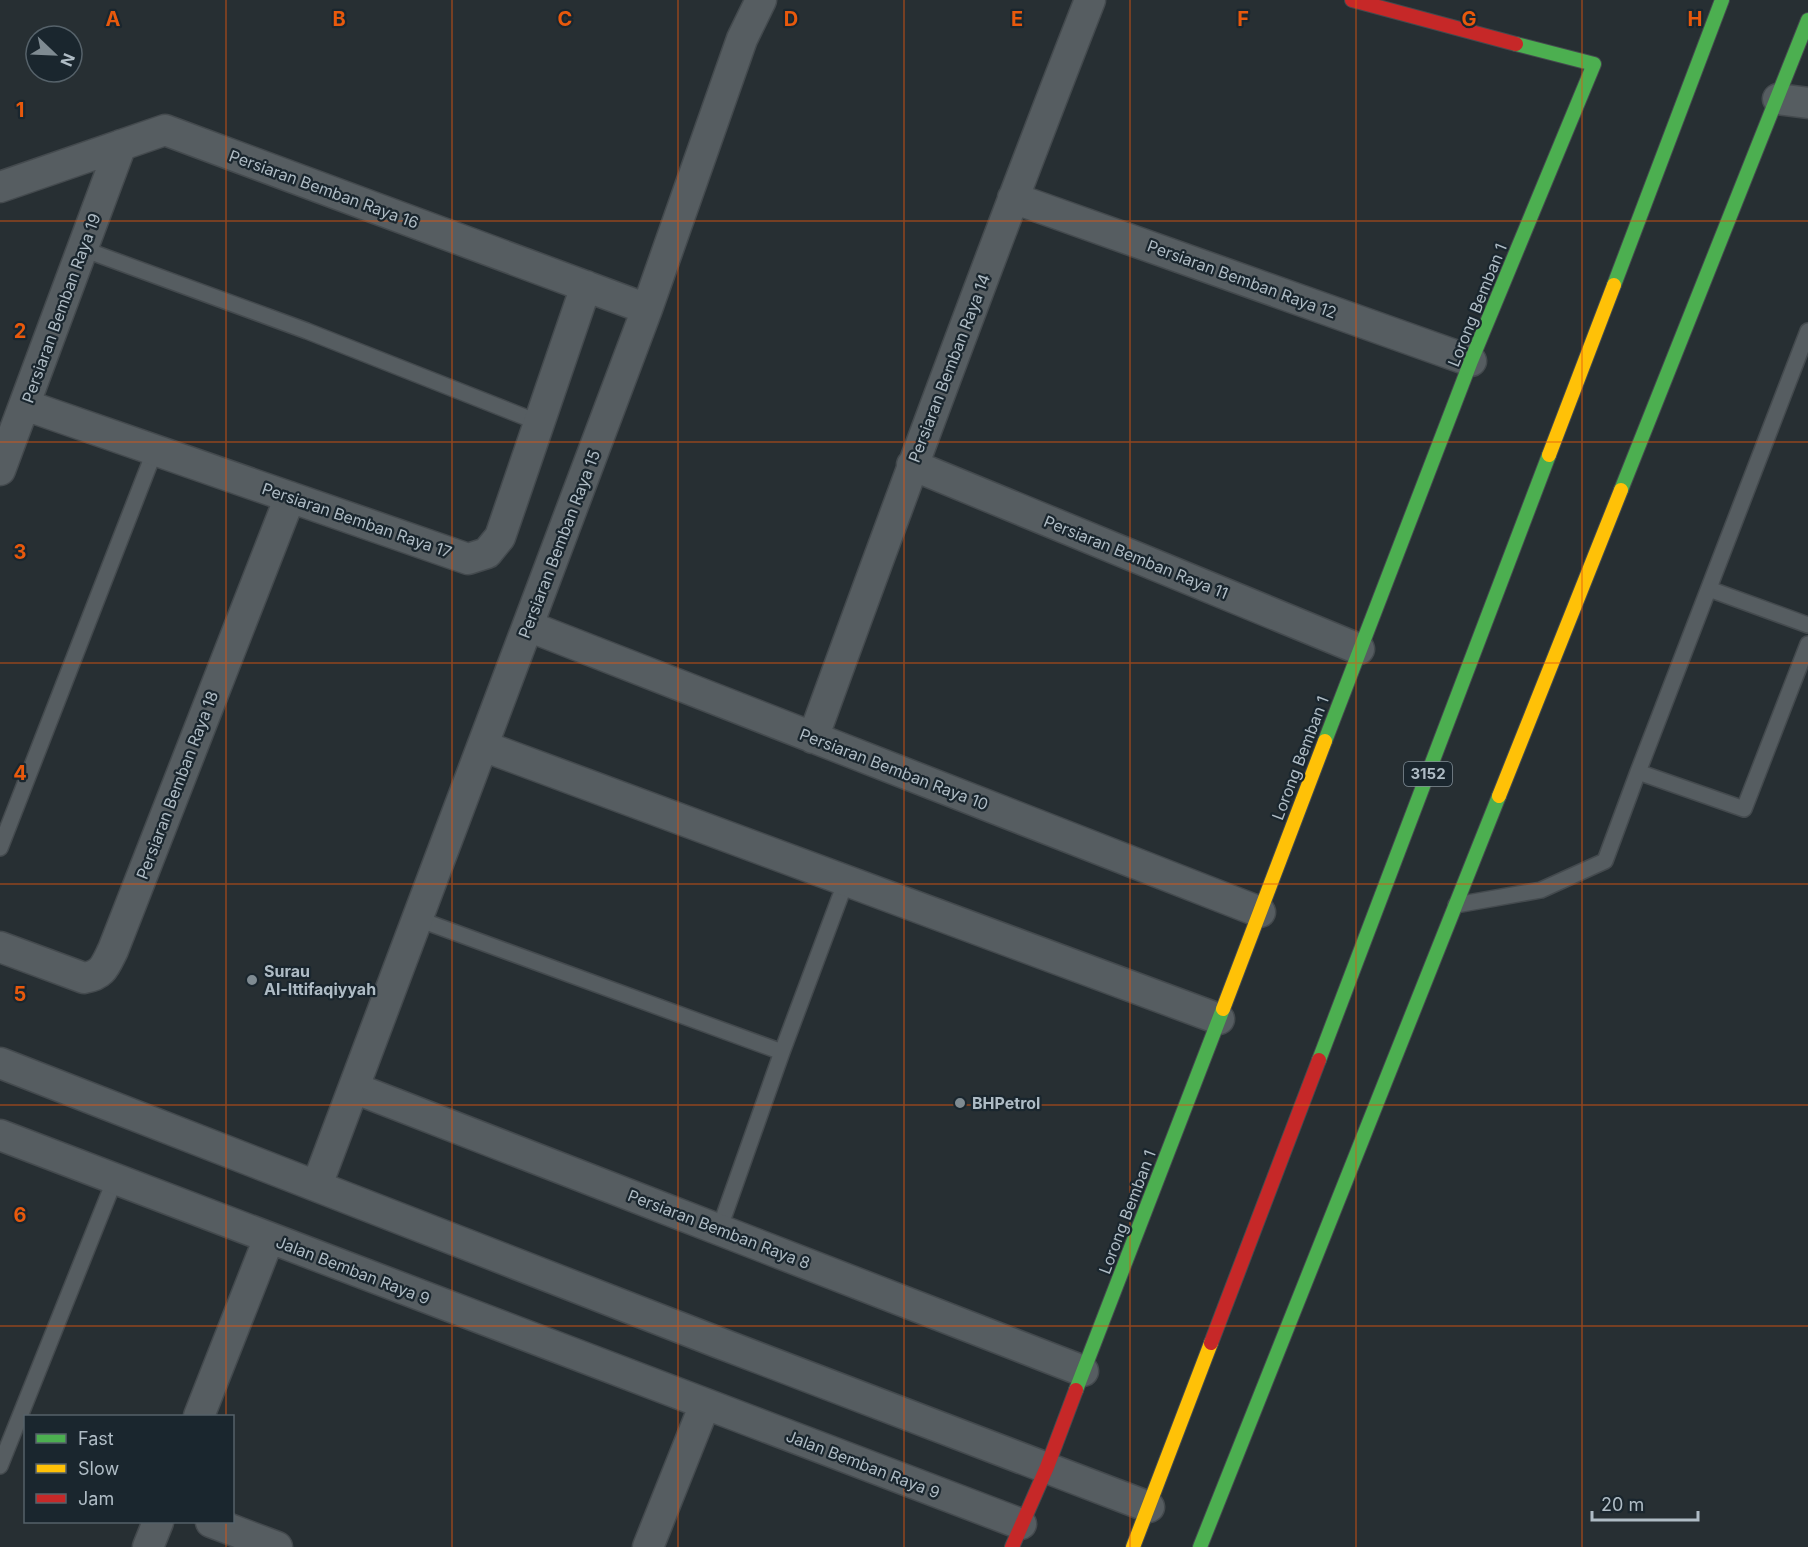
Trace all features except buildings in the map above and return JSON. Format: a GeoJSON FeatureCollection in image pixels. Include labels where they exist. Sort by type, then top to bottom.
{"type":"FeatureCollection","features":[{"type":"Feature","properties":{"kind":"main road","name":"Lorong Bemban 1"},"geometry":{"type":"LineString","coordinates":[[1017,1535],[1047,1467],[1471,361],[1594,64],[1352,0]]}},
{"type":"Feature","properties":{"kind":"main road","name":"3152"},"geometry":{"type":"LineString","coordinates":[[1133,1547],[1722,0]]}},
{"type":"Feature","properties":{"kind":"main road"},"geometry":{"type":"LineString","coordinates":[[1200,1547],[1808,20]]}},
{"type":"Feature","properties":{"kind":"street","name":"Persiaran Bemban Raya 15"},"geometry":{"type":"LineString","coordinates":[[317,1185],[647,309],[742,39],[761,0]]}},
{"type":"Feature","properties":{"kind":"street","name":"Persiaran Bemban Raya 14"},"geometry":{"type":"LineString","coordinates":[[813,738],[912,465],[1090,0]]}},
{"type":"Feature","properties":{"kind":"street"},"geometry":{"type":"LineString","coordinates":[[1778,99],[1808,103]]}},
{"type":"Feature","properties":{"kind":"street","name":"Persiaran Bemban Raya 16"},"geometry":{"type":"LineString","coordinates":[[0,187],[165,130],[647,309]]}},
{"type":"Feature","properties":{"kind":"street","name":"Persiaran Bemban Raya 19"},"geometry":{"type":"LineString","coordinates":[[0,470],[121,145]]}},
{"type":"Feature","properties":{"kind":"street","name":"Persiaran Bemban Raya 12"},"geometry":{"type":"LineString","coordinates":[[1013,198],[1471,361]]}},
{"type":"Feature","properties":{"kind":"street","name":"Persiaran Bemban Raya 17"},"geometry":{"type":"LineString","coordinates":[[25,405],[468,559],[487,553],[500,537],[586,286]]}},
{"type":"Feature","properties":{"kind":"street","name":"Persiaran Bemban Raya 11"},"geometry":{"type":"LineString","coordinates":[[912,465],[1359,649]]}},
{"type":"Feature","properties":{"kind":"street","name":"Persiaran Bemban Raya 18"},"geometry":{"type":"LineString","coordinates":[[0,947],[84,978],[95,976],[103,969],[113,950],[290,497]]}},
{"type":"Feature","properties":{"kind":"street","name":"Persiaran Bemban Raya 10"},"geometry":{"type":"LineString","coordinates":[[528,626],[1260,912]]}},
{"type":"Feature","properties":{"kind":"street"},"geometry":{"type":"LineString","coordinates":[[483,746],[1219,1019]]}},
{"type":"Feature","properties":{"kind":"street"},"geometry":{"type":"LineString","coordinates":[[0,1063],[717,1342],[1149,1507]]}},
{"type":"Feature","properties":{"kind":"street","name":"Persiaran Bemban Raya 8"},"geometry":{"type":"LineString","coordinates":[[354,1088],[1083,1371]]}},
{"type":"Feature","properties":{"kind":"street","name":"Jalan Bemban Raya 9"},"geometry":{"type":"LineString","coordinates":[[0,1135],[705,1404],[1017,1535]]}},
{"type":"Feature","properties":{"kind":"street"},"geometry":{"type":"LineString","coordinates":[[199,1415],[269,1238]]}},
{"type":"Feature","properties":{"kind":"street"},"geometry":{"type":"LineString","coordinates":[[648,1547],[705,1404]]}},
{"type":"Feature","properties":{"kind":"street"},"geometry":{"type":"LineString","coordinates":[[148,1547],[157,1523]]}},
{"type":"Feature","properties":{"kind":"street"},"geometry":{"type":"LineString","coordinates":[[216,1523],[277,1547]]}},
{"type":"Feature","properties":{"kind":"lane"},"geometry":{"type":"LineString","coordinates":[[82,249],[307,331],[540,423]]}},
{"type":"Feature","properties":{"kind":"lane"},"geometry":{"type":"LineString","coordinates":[[1455,906],[1541,890],[1605,861],[1808,331]]}},
{"type":"Feature","properties":{"kind":"lane"},"geometry":{"type":"LineString","coordinates":[[0,848],[155,450]]}},
{"type":"Feature","properties":{"kind":"lane"},"geometry":{"type":"LineString","coordinates":[[1709,589],[1808,625]]}},
{"type":"Feature","properties":{"kind":"lane"},"geometry":{"type":"LineString","coordinates":[[1638,772],[1744,809],[1808,644]]}},
{"type":"Feature","properties":{"kind":"lane"},"geometry":{"type":"LineString","coordinates":[[719,1230],[846,881]]}},
{"type":"Feature","properties":{"kind":"lane"},"geometry":{"type":"LineString","coordinates":[[418,919],[782,1052]]}},
{"type":"Feature","properties":{"kind":"lane"},"geometry":{"type":"LineString","coordinates":[[0,1466],[114,1179]]}},
{"type":"Feature","properties":{"kind":"traffic: fast"},"geometry":{"type":"LineString","coordinates":[[1614,285],[1722,0]]}},
{"type":"Feature","properties":{"kind":"traffic: fast"},"geometry":{"type":"LineString","coordinates":[[1621,490],[1808,20]]}},
{"type":"Feature","properties":{"kind":"traffic: fast"},"geometry":{"type":"LineString","coordinates":[[1325,741],[1471,361],[1594,64],[1516,44]]}},
{"type":"Feature","properties":{"kind":"traffic: fast"},"geometry":{"type":"LineString","coordinates":[[1319,1060],[1549,455]]}},
{"type":"Feature","properties":{"kind":"traffic: fast"},"geometry":{"type":"LineString","coordinates":[[1200,1547],[1499,796]]}},
{"type":"Feature","properties":{"kind":"traffic: fast"},"geometry":{"type":"LineString","coordinates":[[1076,1390],[1223,1009]]}},
{"type":"Feature","properties":{"kind":"traffic: slow"},"geometry":{"type":"LineString","coordinates":[[1549,455],[1614,285]]}},
{"type":"Feature","properties":{"kind":"traffic: slow"},"geometry":{"type":"LineString","coordinates":[[1499,796],[1621,490]]}},
{"type":"Feature","properties":{"kind":"traffic: slow"},"geometry":{"type":"LineString","coordinates":[[1223,1009],[1325,741]]}},
{"type":"Feature","properties":{"kind":"traffic: slow"},"geometry":{"type":"LineString","coordinates":[[1133,1547],[1211,1343]]}},
{"type":"Feature","properties":{"kind":"traffic: jam"},"geometry":{"type":"LineString","coordinates":[[1352,0],[1516,44]]}},
{"type":"Feature","properties":{"kind":"traffic: jam"},"geometry":{"type":"LineString","coordinates":[[1211,1343],[1319,1060]]}},
{"type":"Feature","properties":{"kind":"traffic: jam"},"geometry":{"type":"LineString","coordinates":[[1012,1547],[1047,1467],[1076,1390]]}},
{"type":"Feature","properties":{"kind":"place","name":"Surau Al-Ittifaqiyyah"},"geometry":{"type":"Point","coordinates":[252,980]}},
{"type":"Feature","properties":{"kind":"place","name":"BHPetrol"},"geometry":{"type":"Point","coordinates":[960,1103]}}]}
